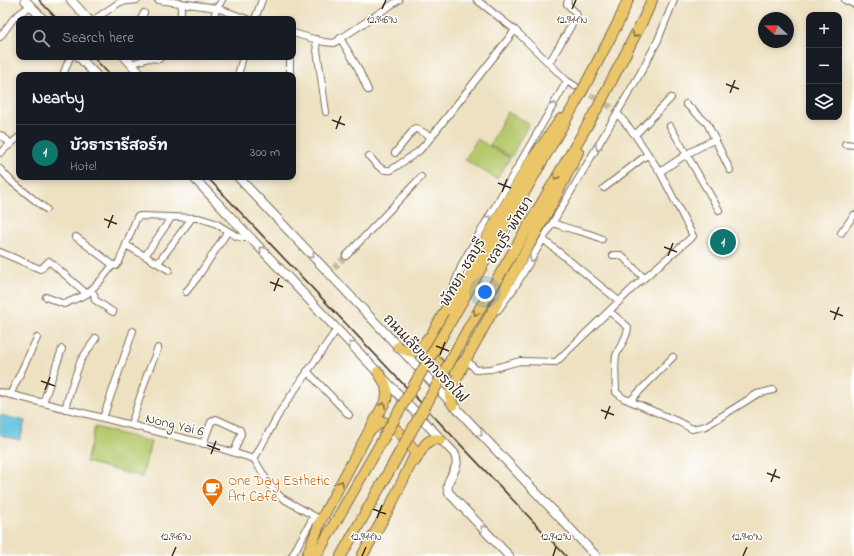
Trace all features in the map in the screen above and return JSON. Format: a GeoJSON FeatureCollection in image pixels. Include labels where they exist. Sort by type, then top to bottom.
{"type":"FeatureCollection","features":[{"type":"Feature","properties":{"kind":"highway","name":"พัทยา-ชลบุรี"},"geometry":{"type":"LineString","coordinates":[[316,556],[580,95],[619,21],[628,0]]}},
{"type":"Feature","properties":{"kind":"highway","name":"ชลบุรี-พัทยา"},"geometry":{"type":"LineString","coordinates":[[341,556],[468,329],[598,107],[652,0]]}},
{"type":"Feature","properties":{"kind":"highway"},"geometry":{"type":"LineString","coordinates":[[398,347],[411,353],[417,352],[432,332],[529,164],[551,131],[580,95]]}},
{"type":"Feature","properties":{"kind":"highway"},"geometry":{"type":"LineString","coordinates":[[453,406],[450,396],[451,391],[466,359],[566,178],[598,107]]}},
{"type":"Feature","properties":{"kind":"highway"},"geometry":{"type":"LineString","coordinates":[[432,332],[428,341],[428,349],[429,353],[440,365],[447,369],[456,370],[466,359]]}},
{"type":"Feature","properties":{"kind":"highway"},"geometry":{"type":"LineString","coordinates":[[307,556],[317,518],[366,438],[384,404],[387,395],[386,384],[378,372]]}},
{"type":"Feature","properties":{"kind":"highway"},"geometry":{"type":"LineString","coordinates":[[366,438],[378,423],[387,422],[408,442],[415,453],[414,458],[390,505]]}},
{"type":"Feature","properties":{"kind":"highway"},"geometry":{"type":"LineString","coordinates":[[362,556],[426,443],[436,438],[441,440]]}},
{"type":"Feature","properties":{"kind":"street"},"geometry":{"type":"LineString","coordinates":[[70,0],[85,16]]}},
{"type":"Feature","properties":{"kind":"street"},"geometry":{"type":"LineString","coordinates":[[99,16],[120,1],[137,0]]}},
{"type":"Feature","properties":{"kind":"street"},"geometry":{"type":"LineString","coordinates":[[158,0],[217,8],[239,16]]}},
{"type":"Feature","properties":{"kind":"street"},"geometry":{"type":"LineString","coordinates":[[214,16],[222,0]]}},
{"type":"Feature","properties":{"kind":"street"},"geometry":{"type":"LineString","coordinates":[[256,16],[262,0]]}},
{"type":"Feature","properties":{"kind":"street"},"geometry":{"type":"LineString","coordinates":[[296,34],[324,42],[334,43],[399,0]]}},
{"type":"Feature","properties":{"kind":"street"},"geometry":{"type":"LineString","coordinates":[[477,0],[515,30],[574,86]]}},
{"type":"Feature","properties":{"kind":"street"},"geometry":{"type":"LineString","coordinates":[[549,63],[577,16],[567,4],[568,0]]}},
{"type":"Feature","properties":{"kind":"street"},"geometry":{"type":"LineString","coordinates":[[482,330],[515,287],[618,114],[658,40],[674,0]]}},
{"type":"Feature","properties":{"kind":"street"},"geometry":{"type":"LineString","coordinates":[[845,0],[854,4]]}},
{"type":"Feature","properties":{"kind":"street"},"geometry":{"type":"LineString","coordinates":[[0,37],[14,18],[28,3],[40,16]]}},
{"type":"Feature","properties":{"kind":"street"},"geometry":{"type":"LineString","coordinates":[[180,16],[182,3]]}},
{"type":"Feature","properties":{"kind":"street"},"geometry":{"type":"LineString","coordinates":[[142,16],[144,12]]}},
{"type":"Feature","properties":{"kind":"street"},"geometry":{"type":"LineString","coordinates":[[369,156],[381,169],[387,171],[391,170],[419,151],[432,137],[515,30]]}},
{"type":"Feature","properties":{"kind":"street"},"geometry":{"type":"LineString","coordinates":[[340,38],[358,66],[368,90]]}},
{"type":"Feature","properties":{"kind":"street"},"geometry":{"type":"LineString","coordinates":[[316,39],[326,112]]}},
{"type":"Feature","properties":{"kind":"street"},"geometry":{"type":"LineString","coordinates":[[66,72],[69,60]]}},
{"type":"Feature","properties":{"kind":"street"},"geometry":{"type":"LineString","coordinates":[[82,60],[93,72]]}},
{"type":"Feature","properties":{"kind":"street"},"geometry":{"type":"LineString","coordinates":[[128,60],[138,72]]}},
{"type":"Feature","properties":{"kind":"street"},"geometry":{"type":"LineString","coordinates":[[131,64],[143,60]]}},
{"type":"Feature","properties":{"kind":"street"},"geometry":{"type":"LineString","coordinates":[[239,72],[242,60]]}},
{"type":"Feature","properties":{"kind":"street"},"geometry":{"type":"LineString","coordinates":[[290,60],[290,72]]}},
{"type":"Feature","properties":{"kind":"street"},"geometry":{"type":"LineString","coordinates":[[442,316],[463,262],[568,81]]}},
{"type":"Feature","properties":{"kind":"street"},"geometry":{"type":"LineString","coordinates":[[635,135],[671,98]]}},
{"type":"Feature","properties":{"kind":"street"},"geometry":{"type":"LineString","coordinates":[[686,104],[707,123],[730,170]]}},
{"type":"Feature","properties":{"kind":"street"},"geometry":{"type":"LineString","coordinates":[[466,359],[476,370],[491,369],[520,361],[556,362],[644,278],[694,236],[660,172],[635,135],[618,114]]}},
{"type":"Feature","properties":{"kind":"street"},"geometry":{"type":"LineString","coordinates":[[670,126],[719,210]]}},
{"type":"Feature","properties":{"kind":"street"},"geometry":{"type":"LineString","coordinates":[[395,153],[415,128],[432,137]]}},
{"type":"Feature","properties":{"kind":"street"},"geometry":{"type":"LineString","coordinates":[[0,135],[7,140],[10,145]]}},
{"type":"Feature","properties":{"kind":"street"},"geometry":{"type":"LineString","coordinates":[[660,172],[687,154],[715,139]]}},
{"type":"Feature","properties":{"kind":"street"},"geometry":{"type":"LineString","coordinates":[[0,153],[16,140]]}},
{"type":"Feature","properties":{"kind":"street"},"geometry":{"type":"LineString","coordinates":[[845,144],[854,145]]}},
{"type":"Feature","properties":{"kind":"street"},"geometry":{"type":"LineString","coordinates":[[604,188],[648,154]]}},
{"type":"Feature","properties":{"kind":"street"},"geometry":{"type":"LineString","coordinates":[[0,170],[17,187],[46,209]]}},
{"type":"Feature","properties":{"kind":"street"},"geometry":{"type":"LineString","coordinates":[[346,256],[421,177]]}},
{"type":"Feature","properties":{"kind":"street"},"geometry":{"type":"LineString","coordinates":[[197,180],[454,454],[457,460],[457,465],[447,489],[509,556]]}},
{"type":"Feature","properties":{"kind":"street","name":"ถนนเลียบทางรถไฟ"},"geometry":{"type":"LineString","coordinates":[[241,180],[332,271],[398,347],[596,556]]}},
{"type":"Feature","properties":{"kind":"street"},"geometry":{"type":"LineString","coordinates":[[841,233],[854,216]]}},
{"type":"Feature","properties":{"kind":"street"},"geometry":{"type":"LineString","coordinates":[[46,297],[64,304],[89,292],[113,265],[116,266],[119,262],[137,217],[199,218],[206,220],[236,236],[250,238]]}},
{"type":"Feature","properties":{"kind":"street"},"geometry":{"type":"LineString","coordinates":[[145,256],[171,218]]}},
{"type":"Feature","properties":{"kind":"street"},"geometry":{"type":"LineString","coordinates":[[158,263],[192,218]]}},
{"type":"Feature","properties":{"kind":"street"},"geometry":{"type":"LineString","coordinates":[[554,223],[566,228],[595,235],[602,239]]}},
{"type":"Feature","properties":{"kind":"street"},"geometry":{"type":"LineString","coordinates":[[186,292],[228,231]]}},
{"type":"Feature","properties":{"kind":"street"},"geometry":{"type":"LineString","coordinates":[[76,237],[113,265]]}},
{"type":"Feature","properties":{"kind":"street"},"geometry":{"type":"LineString","coordinates":[[544,240],[619,301]]}},
{"type":"Feature","properties":{"kind":"street"},"geometry":{"type":"LineString","coordinates":[[126,245],[169,270]]}},
{"type":"Feature","properties":{"kind":"street"},"geometry":{"type":"LineString","coordinates":[[0,252],[40,269],[49,261],[89,292],[94,294],[96,300],[114,312]]}},
{"type":"Feature","properties":{"kind":"street"},"geometry":{"type":"LineString","coordinates":[[613,255],[621,255],[644,278]]}},
{"type":"Feature","properties":{"kind":"street"},"geometry":{"type":"LineString","coordinates":[[609,311],[628,326],[628,332],[616,356],[616,392],[623,398],[631,400],[692,429],[697,429],[706,426],[757,394],[773,390]]}},
{"type":"Feature","properties":{"kind":"street"},"geometry":{"type":"LineString","coordinates":[[292,556],[317,518],[282,498],[271,487],[254,459],[279,413],[337,329]]}},
{"type":"Feature","properties":{"kind":"street"},"geometry":{"type":"LineString","coordinates":[[103,418],[133,331]]}},
{"type":"Feature","properties":{"kind":"street"},"geometry":{"type":"LineString","coordinates":[[10,395],[37,338]]}},
{"type":"Feature","properties":{"kind":"street"},"geometry":{"type":"LineString","coordinates":[[65,409],[81,360],[96,338]]}},
{"type":"Feature","properties":{"kind":"street"},"geometry":{"type":"LineString","coordinates":[[130,425],[158,348]]}},
{"type":"Feature","properties":{"kind":"street"},"geometry":{"type":"LineString","coordinates":[[43,403],[62,349]]}},
{"type":"Feature","properties":{"kind":"street"},"geometry":{"type":"LineString","coordinates":[[631,400],[673,357]]}},
{"type":"Feature","properties":{"kind":"street"},"geometry":{"type":"LineString","coordinates":[[307,371],[349,414]]}},
{"type":"Feature","properties":{"kind":"street","name":"Nong Yai 6"},"geometry":{"type":"LineString","coordinates":[[0,392],[234,452],[254,459]]}},
{"type":"Feature","properties":{"kind":"street"},"geometry":{"type":"LineString","coordinates":[[203,444],[211,422],[216,419],[240,430],[241,434],[234,452]]}},
{"type":"Feature","properties":{"kind":"green space"},"geometry":{"type":"Polygon","coordinates":[[[507,112],[529,123],[511,157],[490,145],[507,112]]]}},
{"type":"Feature","properties":{"kind":"green space"},"geometry":{"type":"Polygon","coordinates":[[[477,139],[510,158],[497,179],[465,160],[477,139]]]}},
{"type":"Feature","properties":{"kind":"green space"},"geometry":{"type":"Polygon","coordinates":[[[95,427],[151,442],[142,477],[86,462],[95,427]]]}},
{"type":"Feature","properties":{"kind":"water"},"geometry":{"type":"Polygon","coordinates":[[[0,415],[25,421],[20,440],[0,435],[0,415]]]}},
{"type":"Feature","properties":{"kind":"tunnel"},"geometry":{"type":"LineString","coordinates":[[575,86],[611,107],[618,114]]}},
{"type":"Feature","properties":{"kind":"tunnel"},"geometry":{"type":"LineString","coordinates":[[334,268],[346,256]]}},
{"type":"Feature","properties":{"kind":"railway"},"geometry":{"type":"LineString","coordinates":[[39,0],[54,16]]}},
{"type":"Feature","properties":{"kind":"railway"},"geometry":{"type":"LineString","coordinates":[[96,60],[107,72]]}},
{"type":"Feature","properties":{"kind":"railway"},"geometry":{"type":"LineString","coordinates":[[210,180],[566,556]]}},
{"type":"Feature","properties":{"kind":"place","name":"บัวธารารีสอร์ท"},"geometry":{"type":"Point","coordinates":[723,242]}},
{"type":"Feature","properties":{"kind":"place","name":"One Day Esthetic Art Cafe"},"geometry":{"type":"Point","coordinates":[212,508]}}]}
